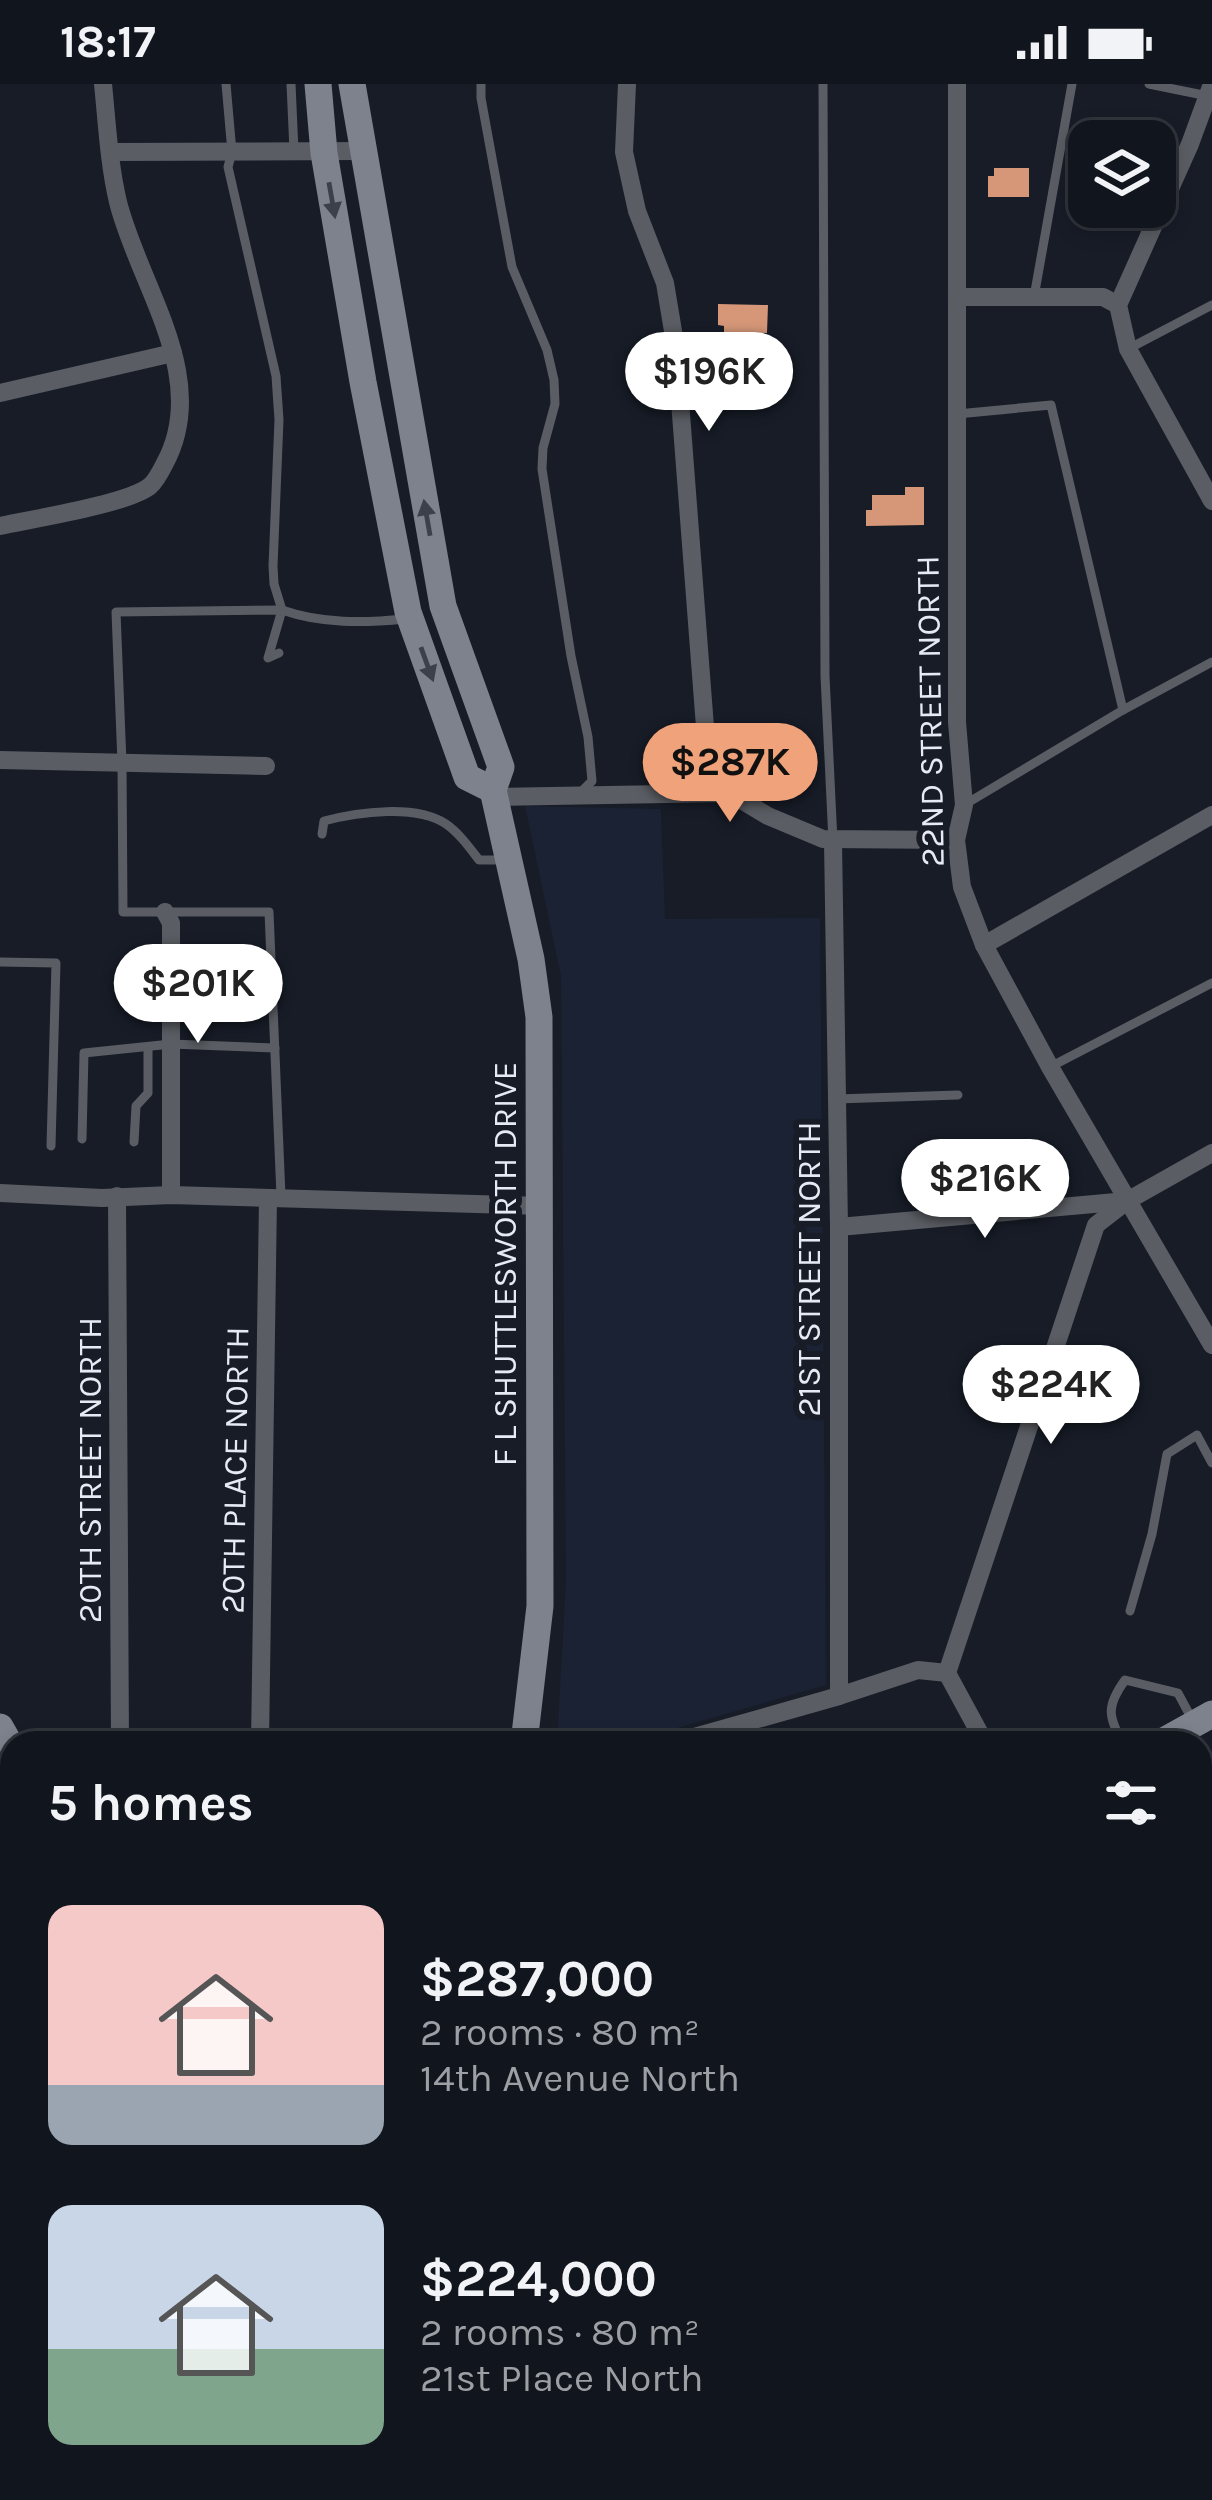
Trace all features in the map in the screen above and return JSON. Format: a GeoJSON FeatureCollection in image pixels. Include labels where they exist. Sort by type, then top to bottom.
{"type":"FeatureCollection","features":[{"type":"Feature","properties":{"kind":"main road","name":"F L SHUTTLESWORTH DRIVE"},"geometry":{"type":"LineString","coordinates":[[318,84],[324,153],[371,424],[411,619],[467,777],[494,793]]}},
{"type":"Feature","properties":{"kind":"main road","name":"F L SHUTTLESWORTH DRIVE"},"geometry":{"type":"LineString","coordinates":[[352,84],[443,606],[501,767],[494,793],[539,1017],[540,1606],[525,1731]]}},
{"type":"Feature","properties":{"kind":"street"},"geometry":{"type":"LineString","coordinates":[[0,526],[107,503],[148,488],[173,448],[180,425],[181,397],[173,353],[118,202],[103,84]]}},
{"type":"Feature","properties":{"kind":"street"},"geometry":{"type":"LineString","coordinates":[[627,84],[624,152],[638,211],[664,284],[676,349],[710,792]]}},
{"type":"Feature","properties":{"kind":"street","name":"22ND STREET NORTH"},"geometry":{"type":"LineString","coordinates":[[957,84],[957,722],[964,805],[956,840],[962,887],[984,945],[1050,1067],[1212,1345]]}},
{"type":"Feature","properties":{"kind":"street"},"geometry":{"type":"LineString","coordinates":[[1210,90],[1118,304],[1128,349],[1212,501]]}},
{"type":"Feature","properties":{"kind":"street"},"geometry":{"type":"LineString","coordinates":[[110,152],[362,151]]}},
{"type":"Feature","properties":{"kind":"street"},"geometry":{"type":"LineString","coordinates":[[957,297],[1103,297],[1118,304]]}},
{"type":"Feature","properties":{"kind":"street"},"geometry":{"type":"LineString","coordinates":[[0,393],[173,353]]}},
{"type":"Feature","properties":{"kind":"street"},"geometry":{"type":"LineString","coordinates":[[0,760],[266,766]]}},
{"type":"Feature","properties":{"kind":"street"},"geometry":{"type":"LineString","coordinates":[[494,793],[723,793],[810,836],[833,841],[956,840]]}},
{"type":"Feature","properties":{"kind":"street"},"geometry":{"type":"LineString","coordinates":[[984,945],[1212,815]]}},
{"type":"Feature","properties":{"kind":"street","name":"21ST STREET NORTH"},"geometry":{"type":"LineString","coordinates":[[833,841],[839,1696]]}},
{"type":"Feature","properties":{"kind":"street"},"geometry":{"type":"LineString","coordinates":[[165,912],[171,923],[171,1195]]}},
{"type":"Feature","properties":{"kind":"street"},"geometry":{"type":"LineString","coordinates":[[979,1731],[947,1673],[1096,1225],[1127,1201],[1212,1153]]}},
{"type":"Feature","properties":{"kind":"street"},"geometry":{"type":"LineString","coordinates":[[0,1193],[541,1207]]}},
{"type":"Feature","properties":{"kind":"street","name":"20TH STREET NORTH"},"geometry":{"type":"LineString","coordinates":[[117,1196],[120,1731]]}},
{"type":"Feature","properties":{"kind":"street","name":"20TH PLACE NORTH"},"geometry":{"type":"LineString","coordinates":[[260,1731],[275,1198]]}},
{"type":"Feature","properties":{"kind":"street"},"geometry":{"type":"LineString","coordinates":[[838,1227],[1127,1201]]}},
{"type":"Feature","properties":{"kind":"street"},"geometry":{"type":"LineString","coordinates":[[715,1731],[918,1670],[947,1673]]}},
{"type":"Feature","properties":{"kind":"lane"},"geometry":{"type":"LineString","coordinates":[[226,84],[232,152],[228,167],[276,376],[279,420],[273,566],[282,610],[268,658],[279,653]]}},
{"type":"Feature","properties":{"kind":"lane"},"geometry":{"type":"LineString","coordinates":[[291,84],[294,153]]}},
{"type":"Feature","properties":{"kind":"lane"},"geometry":{"type":"LineString","coordinates":[[481,84],[512,267],[547,350],[554,380],[555,404],[542,469],[588,737],[592,781],[578,795]]}},
{"type":"Feature","properties":{"kind":"lane"},"geometry":{"type":"LineString","coordinates":[[824,84],[824,653],[833,841]]}},
{"type":"Feature","properties":{"kind":"lane"},"geometry":{"type":"LineString","coordinates":[[1034,298],[1072,84]]}},
{"type":"Feature","properties":{"kind":"lane"},"geometry":{"type":"LineString","coordinates":[[1149,84],[1210,90]]}},
{"type":"Feature","properties":{"kind":"lane"},"geometry":{"type":"LineString","coordinates":[[1128,349],[1212,305]]}},
{"type":"Feature","properties":{"kind":"lane"},"geometry":{"type":"LineString","coordinates":[[957,414],[1052,406],[1123,710]]}},
{"type":"Feature","properties":{"kind":"lane"},"geometry":{"type":"LineString","coordinates":[[275,1198],[269,912],[123,912],[116,612],[282,610],[332,621],[411,619]]}},
{"type":"Feature","properties":{"kind":"lane"},"geometry":{"type":"LineString","coordinates":[[964,805],[1212,662]]}},
{"type":"Feature","properties":{"kind":"lane"},"geometry":{"type":"LineString","coordinates":[[322,834],[324,821],[356,813],[423,814],[446,824],[478,860],[508,860]]}},
{"type":"Feature","properties":{"kind":"lane"},"geometry":{"type":"LineString","coordinates":[[0,962],[56,963],[51,1146]]}},
{"type":"Feature","properties":{"kind":"lane"},"geometry":{"type":"LineString","coordinates":[[1050,1067],[1212,983]]}},
{"type":"Feature","properties":{"kind":"lane"},"geometry":{"type":"LineString","coordinates":[[82,1138],[84,1053],[171,1044],[275,1048]]}},
{"type":"Feature","properties":{"kind":"lane"},"geometry":{"type":"LineString","coordinates":[[134,1142],[136,1106],[148,1093],[148,1047]]}},
{"type":"Feature","properties":{"kind":"lane"},"geometry":{"type":"LineString","coordinates":[[837,1100],[958,1094]]}},
{"type":"Feature","properties":{"kind":"lane"},"geometry":{"type":"LineString","coordinates":[[1130,1611],[1152,1534],[1167,1454],[1212,1426]]}},
{"type":"Feature","properties":{"kind":"lane"},"geometry":{"type":"LineString","coordinates":[[1197,1435],[1212,1462]]}},
{"type":"Feature","properties":{"kind":"lane"},"geometry":{"type":"LineString","coordinates":[[1118,1731],[1111,1716],[1112,1698],[1125,1679],[1178,1693],[1203,1719]]}},
{"type":"Feature","properties":{"kind":"shaded area"},"geometry":{"type":"Polygon","coordinates":[[[525,806],[661,809],[665,919],[820,918],[826,1685],[667,1731],[558,1731],[566,1581],[561,976],[525,806]]]}},
{"type":"Feature","properties":{"kind":"building"},"geometry":{"type":"Polygon","coordinates":[[[994,168],[1029,168],[1029,197],[988,197],[988,176],[994,176],[994,168]]]}},
{"type":"Feature","properties":{"kind":"building"},"geometry":{"type":"Polygon","coordinates":[[[718,304],[768,305],[767,333],[724,332],[724,326],[718,325],[718,304]]]}},
{"type":"Feature","properties":{"kind":"building"},"geometry":{"type":"Polygon","coordinates":[[[905,487],[924,487],[924,525],[866,526],[872,495],[905,495],[905,487]]]}}]}
